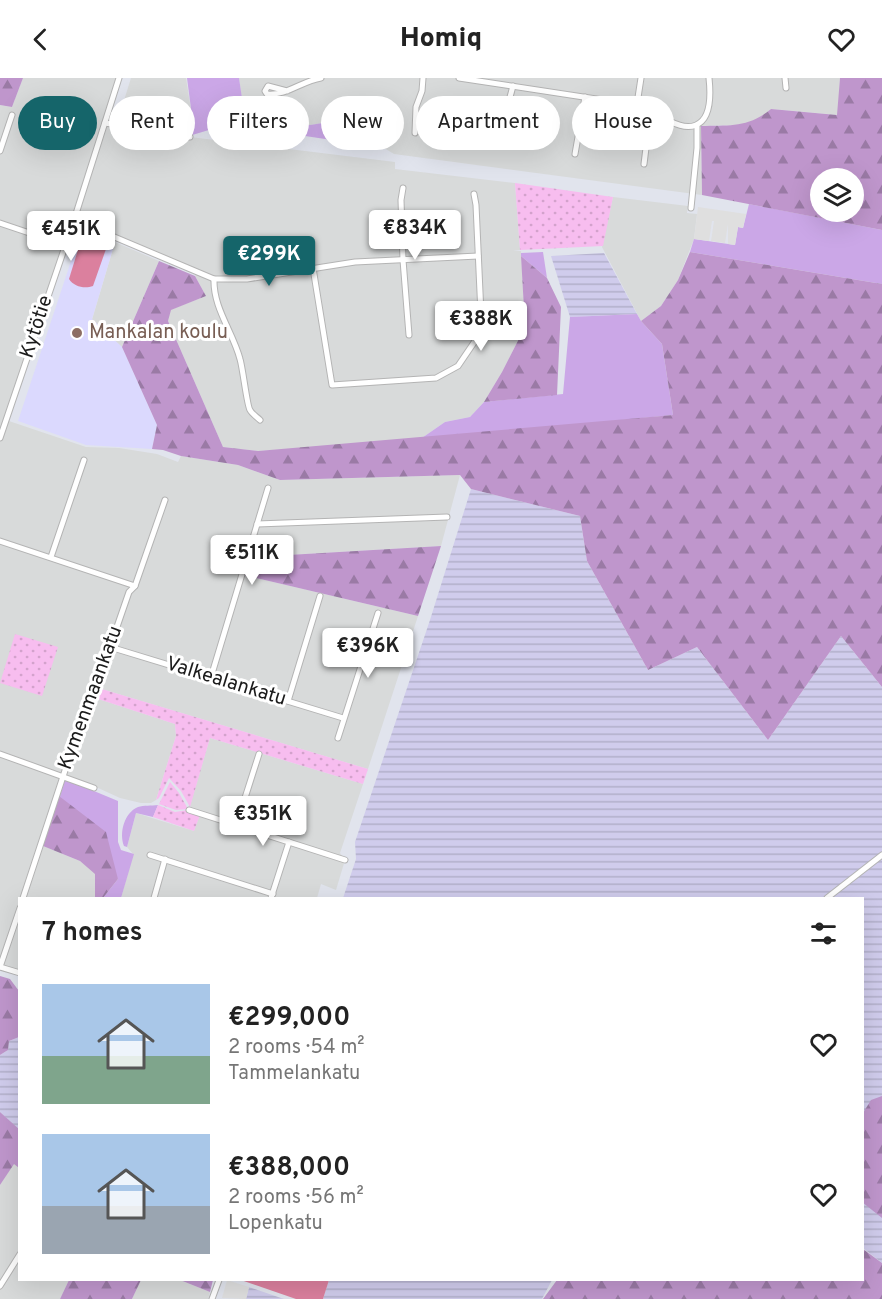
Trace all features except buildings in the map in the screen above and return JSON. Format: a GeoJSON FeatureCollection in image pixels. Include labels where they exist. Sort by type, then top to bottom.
{"type":"FeatureCollection","features":[{"type":"Feature","properties":{"kind":"street","name":"Kytötie"},"geometry":{"type":"LineString","coordinates":[[0,438],[74,220],[119,78]]}},
{"type":"Feature","properties":{"kind":"street"},"geometry":{"type":"LineString","coordinates":[[288,91],[308,80],[321,78]]}},
{"type":"Feature","properties":{"kind":"street"},"geometry":{"type":"LineString","coordinates":[[415,133],[416,107],[422,91],[423,78]]}},
{"type":"Feature","properties":{"kind":"street"},"geometry":{"type":"LineString","coordinates":[[459,78],[578,96]]}},
{"type":"Feature","properties":{"kind":"street"},"geometry":{"type":"LineString","coordinates":[[638,96],[640,78]]}},
{"type":"Feature","properties":{"kind":"street"},"geometry":{"type":"LineString","coordinates":[[674,124],[684,127],[697,126],[703,121],[712,99],[709,78]]}},
{"type":"Feature","properties":{"kind":"street"},"geometry":{"type":"LineString","coordinates":[[785,78],[786,88]]}},
{"type":"Feature","properties":{"kind":"street"},"geometry":{"type":"LineString","coordinates":[[510,96],[513,86]]}},
{"type":"Feature","properties":{"kind":"street"},"geometry":{"type":"LineString","coordinates":[[0,151],[12,115]]}},
{"type":"Feature","properties":{"kind":"street"},"geometry":{"type":"LineString","coordinates":[[105,123],[109,124]]}},
{"type":"Feature","properties":{"kind":"street"},"geometry":{"type":"LineString","coordinates":[[690,208],[697,148],[697,126]]}},
{"type":"Feature","properties":{"kind":"street"},"geometry":{"type":"LineString","coordinates":[[575,154],[576,150]]}},
{"type":"Feature","properties":{"kind":"street"},"geometry":{"type":"LineString","coordinates":[[644,164],[646,150]]}},
{"type":"Feature","properties":{"kind":"street"},"geometry":{"type":"LineString","coordinates":[[403,188],[401,200],[403,260],[409,335]]}},
{"type":"Feature","properties":{"kind":"street"},"geometry":{"type":"LineString","coordinates":[[313,268],[332,385],[436,378],[458,366],[475,340],[481,314],[477,205],[474,194]]}},
{"type":"Feature","properties":{"kind":"street"},"geometry":{"type":"LineString","coordinates":[[74,220],[214,279],[248,279],[355,262],[478,256]]}},
{"type":"Feature","properties":{"kind":"street"},"geometry":{"type":"LineString","coordinates":[[0,223],[65,245]]}},
{"type":"Feature","properties":{"kind":"street"},"geometry":{"type":"LineString","coordinates":[[214,279],[213,288],[219,308],[240,357],[248,405],[250,411],[260,420]]}},
{"type":"Feature","properties":{"kind":"street"},"geometry":{"type":"LineString","coordinates":[[51,557],[84,460]]}},
{"type":"Feature","properties":{"kind":"street"},"geometry":{"type":"LineString","coordinates":[[211,677],[268,488]]}},
{"type":"Feature","properties":{"kind":"street","name":"Kymenmaankatu"},"geometry":{"type":"LineString","coordinates":[[23,897],[105,649],[110,647],[129,592],[135,586],[165,500]]}},
{"type":"Feature","properties":{"kind":"street"},"geometry":{"type":"LineString","coordinates":[[257,524],[447,517]]}},
{"type":"Feature","properties":{"kind":"street"},"geometry":{"type":"LineString","coordinates":[[0,541],[135,586]]}},
{"type":"Feature","properties":{"kind":"street"},"geometry":{"type":"LineString","coordinates":[[288,701],[320,596]]}},
{"type":"Feature","properties":{"kind":"street"},"geometry":{"type":"LineString","coordinates":[[338,738],[378,613]]}},
{"type":"Feature","properties":{"kind":"street","name":"Valkealankatu"},"geometry":{"type":"LineString","coordinates":[[110,647],[343,718]]}},
{"type":"Feature","properties":{"kind":"street"},"geometry":{"type":"LineString","coordinates":[[0,754],[94,788]]}},
{"type":"Feature","properties":{"kind":"street"},"geometry":{"type":"LineString","coordinates":[[236,826],[259,754]]}},
{"type":"Feature","properties":{"kind":"street"},"geometry":{"type":"LineString","coordinates":[[189,810],[345,860]]}},
{"type":"Feature","properties":{"kind":"street"},"geometry":{"type":"LineString","coordinates":[[150,855],[272,896],[289,842]]}},
{"type":"Feature","properties":{"kind":"street"},"geometry":{"type":"LineString","coordinates":[[828,897],[882,855]]}},
{"type":"Feature","properties":{"kind":"street"},"geometry":{"type":"LineString","coordinates":[[154,897],[165,859]]}},
{"type":"Feature","properties":{"kind":"street"},"geometry":{"type":"LineString","coordinates":[[18,914],[0,967],[18,972]]}},
{"type":"Feature","properties":{"kind":"street"},"geometry":{"type":"LineString","coordinates":[[0,1286],[18,1257]]}},
{"type":"Feature","properties":{"kind":"street"},"geometry":{"type":"LineString","coordinates":[[212,1299],[219,1281]]}},
{"type":"Feature","properties":{"kind":"shaded area"},"geometry":{"type":"Polygon","coordinates":[[[23,78],[117,78],[112,96],[109,96],[105,123],[109,124],[109,150],[195,150],[195,138],[207,139],[207,150],[297,150],[395,162],[395,169],[515,183],[520,250],[513,251],[521,251],[525,327],[484,402],[470,417],[445,422],[419,440],[258,451],[223,447],[168,321],[170,310],[206,296],[195,276],[197,272],[74,221],[6,420],[86,447],[119,448],[157,454],[178,462],[181,456],[238,465],[280,480],[460,475],[441,546],[254,557],[249,555],[243,575],[418,616],[368,769],[95,687],[92,697],[175,724],[176,736],[156,800],[151,803],[120,798],[63,776],[23,897],[18,897],[18,973],[0,967],[0,105],[12,107],[23,78]]]}},
{"type":"Feature","properties":{"kind":"shaded area"},"geometry":{"type":"Polygon","coordinates":[[[131,78],[186,78],[189,96],[125,96],[131,78]]]}},
{"type":"Feature","properties":{"kind":"shaded area"},"geometry":{"type":"Polygon","coordinates":[[[187,78],[239,78],[242,96],[207,96],[207,131],[195,134],[195,96],[189,96],[187,78]]]}},
{"type":"Feature","properties":{"kind":"shaded area"},"geometry":{"type":"Polygon","coordinates":[[[239,78],[840,78],[838,115],[771,109],[760,118],[743,125],[701,126],[702,195],[394,154],[387,150],[404,150],[404,96],[321,96],[321,123],[310,125],[309,96],[242,96],[239,78]]]}},
{"type":"Feature","properties":{"kind":"shaded area"},"geometry":{"type":"Polygon","coordinates":[[[321,123],[321,138],[309,137],[309,125],[321,123]]]}},
{"type":"Feature","properties":{"kind":"shaded area"},"geometry":{"type":"Polygon","coordinates":[[[515,183],[613,197],[603,246],[520,250],[515,183]]]}},
{"type":"Feature","properties":{"kind":"shaded area"},"geometry":{"type":"Polygon","coordinates":[[[613,197],[688,206],[687,213],[697,214],[694,239],[678,280],[661,306],[641,321],[602,247],[613,197]]]}},
{"type":"Feature","properties":{"kind":"shaded area"},"geometry":{"type":"Polygon","coordinates":[[[749,204],[810,216],[810,222],[841,222],[882,230],[882,284],[690,252],[694,239],[735,245],[738,227],[743,228],[749,204]]]}},
{"type":"Feature","properties":{"kind":"shaded area"},"geometry":{"type":"Polygon","coordinates":[[[698,207],[746,214],[743,228],[738,227],[735,245],[728,244],[728,224],[725,243],[711,241],[714,221],[712,221],[709,241],[694,239],[698,207]]]}},
{"type":"Feature","properties":{"kind":"shaded area","name":"Mankalan koulu"},"geometry":{"type":"Polygon","coordinates":[[[82,228],[115,242],[92,319],[122,347],[157,425],[152,449],[86,445],[18,421],[82,228]]]}},
{"type":"Feature","properties":{"kind":"shaded area"},"geometry":{"type":"Polygon","coordinates":[[[90,236],[102,240],[106,244],[106,249],[93,286],[77,286],[69,279],[81,240],[90,236]]]}},
{"type":"Feature","properties":{"kind":"shaded area"},"geometry":{"type":"Polygon","coordinates":[[[115,242],[159,261],[122,347],[92,320],[115,242]]]}},
{"type":"Feature","properties":{"kind":"shaded area"},"geometry":{"type":"Polygon","coordinates":[[[543,252],[547,278],[521,256],[521,253],[543,252]]]}},
{"type":"Feature","properties":{"kind":"shaded area"},"geometry":{"type":"Polygon","coordinates":[[[604,253],[637,314],[570,317],[551,256],[604,253]]]}},
{"type":"Feature","properties":{"kind":"shaded area"},"geometry":{"type":"Polygon","coordinates":[[[637,314],[662,344],[673,415],[419,440],[445,422],[470,417],[484,402],[563,394],[570,317],[637,314]]]}},
{"type":"Feature","properties":{"kind":"shaded area"},"geometry":{"type":"Polygon","coordinates":[[[471,489],[580,516],[587,561],[648,670],[697,647],[768,740],[841,636],[882,687],[882,1263],[864,1249],[864,897],[343,897],[356,859],[355,842],[430,620],[471,489]]]}},
{"type":"Feature","properties":{"kind":"shaded area"},"geometry":{"type":"Polygon","coordinates":[[[15,634],[58,647],[42,696],[0,683],[15,634]]]}},
{"type":"Feature","properties":{"kind":"shaded area"},"geometry":{"type":"Polygon","coordinates":[[[95,687],[368,769],[363,784],[210,738],[190,807],[181,791],[169,778],[156,800],[176,736],[175,724],[92,697],[95,687]]]}},
{"type":"Feature","properties":{"kind":"shaded area"},"geometry":{"type":"Polygon","coordinates":[[[210,738],[363,784],[340,853],[345,860],[336,890],[321,884],[317,897],[121,897],[133,854],[127,847],[136,813],[194,831],[200,814],[189,809],[210,738]]]}},
{"type":"Feature","properties":{"kind":"shaded area"},"geometry":{"type":"Polygon","coordinates":[[[65,779],[118,801],[118,842],[121,850],[134,854],[121,897],[104,897],[118,879],[59,796],[65,779]]]}},
{"type":"Feature","properties":{"kind":"shaded area"},"geometry":{"type":"Polygon","coordinates":[[[170,782],[188,809],[176,810],[159,804],[170,782]]]}},
{"type":"Feature","properties":{"kind":"shaded area"},"geometry":{"type":"Polygon","coordinates":[[[158,805],[153,817],[136,813],[127,847],[124,846],[122,835],[129,814],[138,807],[158,805]]]}},
{"type":"Feature","properties":{"kind":"shaded area"},"geometry":{"type":"Polygon","coordinates":[[[158,805],[175,812],[188,810],[200,815],[194,831],[153,817],[158,805]]]}},
{"type":"Feature","properties":{"kind":"shaded area"},"geometry":{"type":"Polygon","coordinates":[[[43,846],[80,861],[96,874],[96,897],[24,897],[43,846]]]}},
{"type":"Feature","properties":{"kind":"shaded area"},"geometry":{"type":"Polygon","coordinates":[[[18,1037],[18,1129],[0,1112],[0,1055],[8,1050],[9,1041],[18,1037]]]}},
{"type":"Feature","properties":{"kind":"shaded area"},"geometry":{"type":"Polygon","coordinates":[[[14,1163],[18,1167],[18,1281],[69,1281],[60,1299],[0,1299],[0,1185],[14,1163]]]}},
{"type":"Feature","properties":{"kind":"shaded area"},"geometry":{"type":"Polygon","coordinates":[[[141,1281],[182,1281],[210,1292],[208,1299],[132,1299],[141,1281]]]}},
{"type":"Feature","properties":{"kind":"shaded area"},"geometry":{"type":"Polygon","coordinates":[[[227,1281],[249,1287],[246,1299],[222,1298],[227,1281]]]}},
{"type":"Feature","properties":{"kind":"shaded area"},"geometry":{"type":"Polygon","coordinates":[[[244,1281],[329,1281],[323,1299],[296,1299],[244,1281]]]}},
{"type":"Feature","properties":{"kind":"shaded area"},"geometry":{"type":"Polygon","coordinates":[[[329,1281],[551,1281],[542,1299],[323,1299],[329,1281]]]}},
{"type":"Feature","properties":{"kind":"shaded area"},"geometry":{"type":"Polygon","coordinates":[[[249,1287],[284,1299],[246,1299],[249,1287]]]}},
{"type":"Feature","properties":{"kind":"green space"},"geometry":{"type":"Polygon","coordinates":[[[0,78],[23,78],[12,107],[0,105],[0,78]]]}},
{"type":"Feature","properties":{"kind":"green space"},"geometry":{"type":"Polygon","coordinates":[[[840,78],[882,78],[882,230],[841,222],[864,222],[864,168],[810,168],[810,216],[702,195],[701,126],[746,122],[754,120],[771,109],[837,115],[840,78]]]}},
{"type":"Feature","properties":{"kind":"green space"},"geometry":{"type":"Polygon","coordinates":[[[690,252],[882,284],[882,687],[841,636],[768,740],[697,647],[648,670],[587,561],[580,516],[471,489],[460,475],[280,480],[238,465],[152,449],[157,425],[122,347],[159,261],[195,276],[206,296],[171,310],[168,321],[223,447],[258,451],[673,415],[662,344],[641,321],[661,306],[678,280],[690,252]]]}},
{"type":"Feature","properties":{"kind":"green space"},"geometry":{"type":"Polygon","coordinates":[[[521,256],[547,278],[561,307],[557,395],[484,402],[525,327],[521,256]]]}},
{"type":"Feature","properties":{"kind":"green space"},"geometry":{"type":"Polygon","coordinates":[[[441,546],[418,616],[243,575],[249,555],[254,557],[441,546]]]}},
{"type":"Feature","properties":{"kind":"green space"},"geometry":{"type":"Polygon","coordinates":[[[59,796],[106,832],[118,879],[104,897],[95,897],[95,874],[80,861],[43,846],[59,796]]]}},
{"type":"Feature","properties":{"kind":"green space"},"geometry":{"type":"Polygon","coordinates":[[[0,976],[10,979],[18,990],[18,1037],[9,1041],[8,1050],[0,1055],[0,976]]]}},
{"type":"Feature","properties":{"kind":"green space"},"geometry":{"type":"Polygon","coordinates":[[[882,1096],[882,1218],[864,1204],[864,1111],[871,1100],[882,1096]]]}},
{"type":"Feature","properties":{"kind":"green space"},"geometry":{"type":"Polygon","coordinates":[[[0,1112],[18,1128],[18,1167],[14,1164],[0,1185],[0,1112]]]}},
{"type":"Feature","properties":{"kind":"green space"},"geometry":{"type":"Polygon","coordinates":[[[864,1250],[882,1263],[882,1299],[543,1299],[556,1281],[864,1281],[864,1250]]]}},
{"type":"Feature","properties":{"kind":"green space"},"geometry":{"type":"Polygon","coordinates":[[[69,1281],[141,1281],[132,1299],[60,1299],[69,1281]]]}},
{"type":"Feature","properties":{"kind":"green space"},"geometry":{"type":"Polygon","coordinates":[[[182,1281],[213,1281],[210,1292],[182,1281]]]}},
{"type":"Feature","properties":{"kind":"place","name":"Mankalan koulu"},"geometry":{"type":"Point","coordinates":[77,333]}}]}
